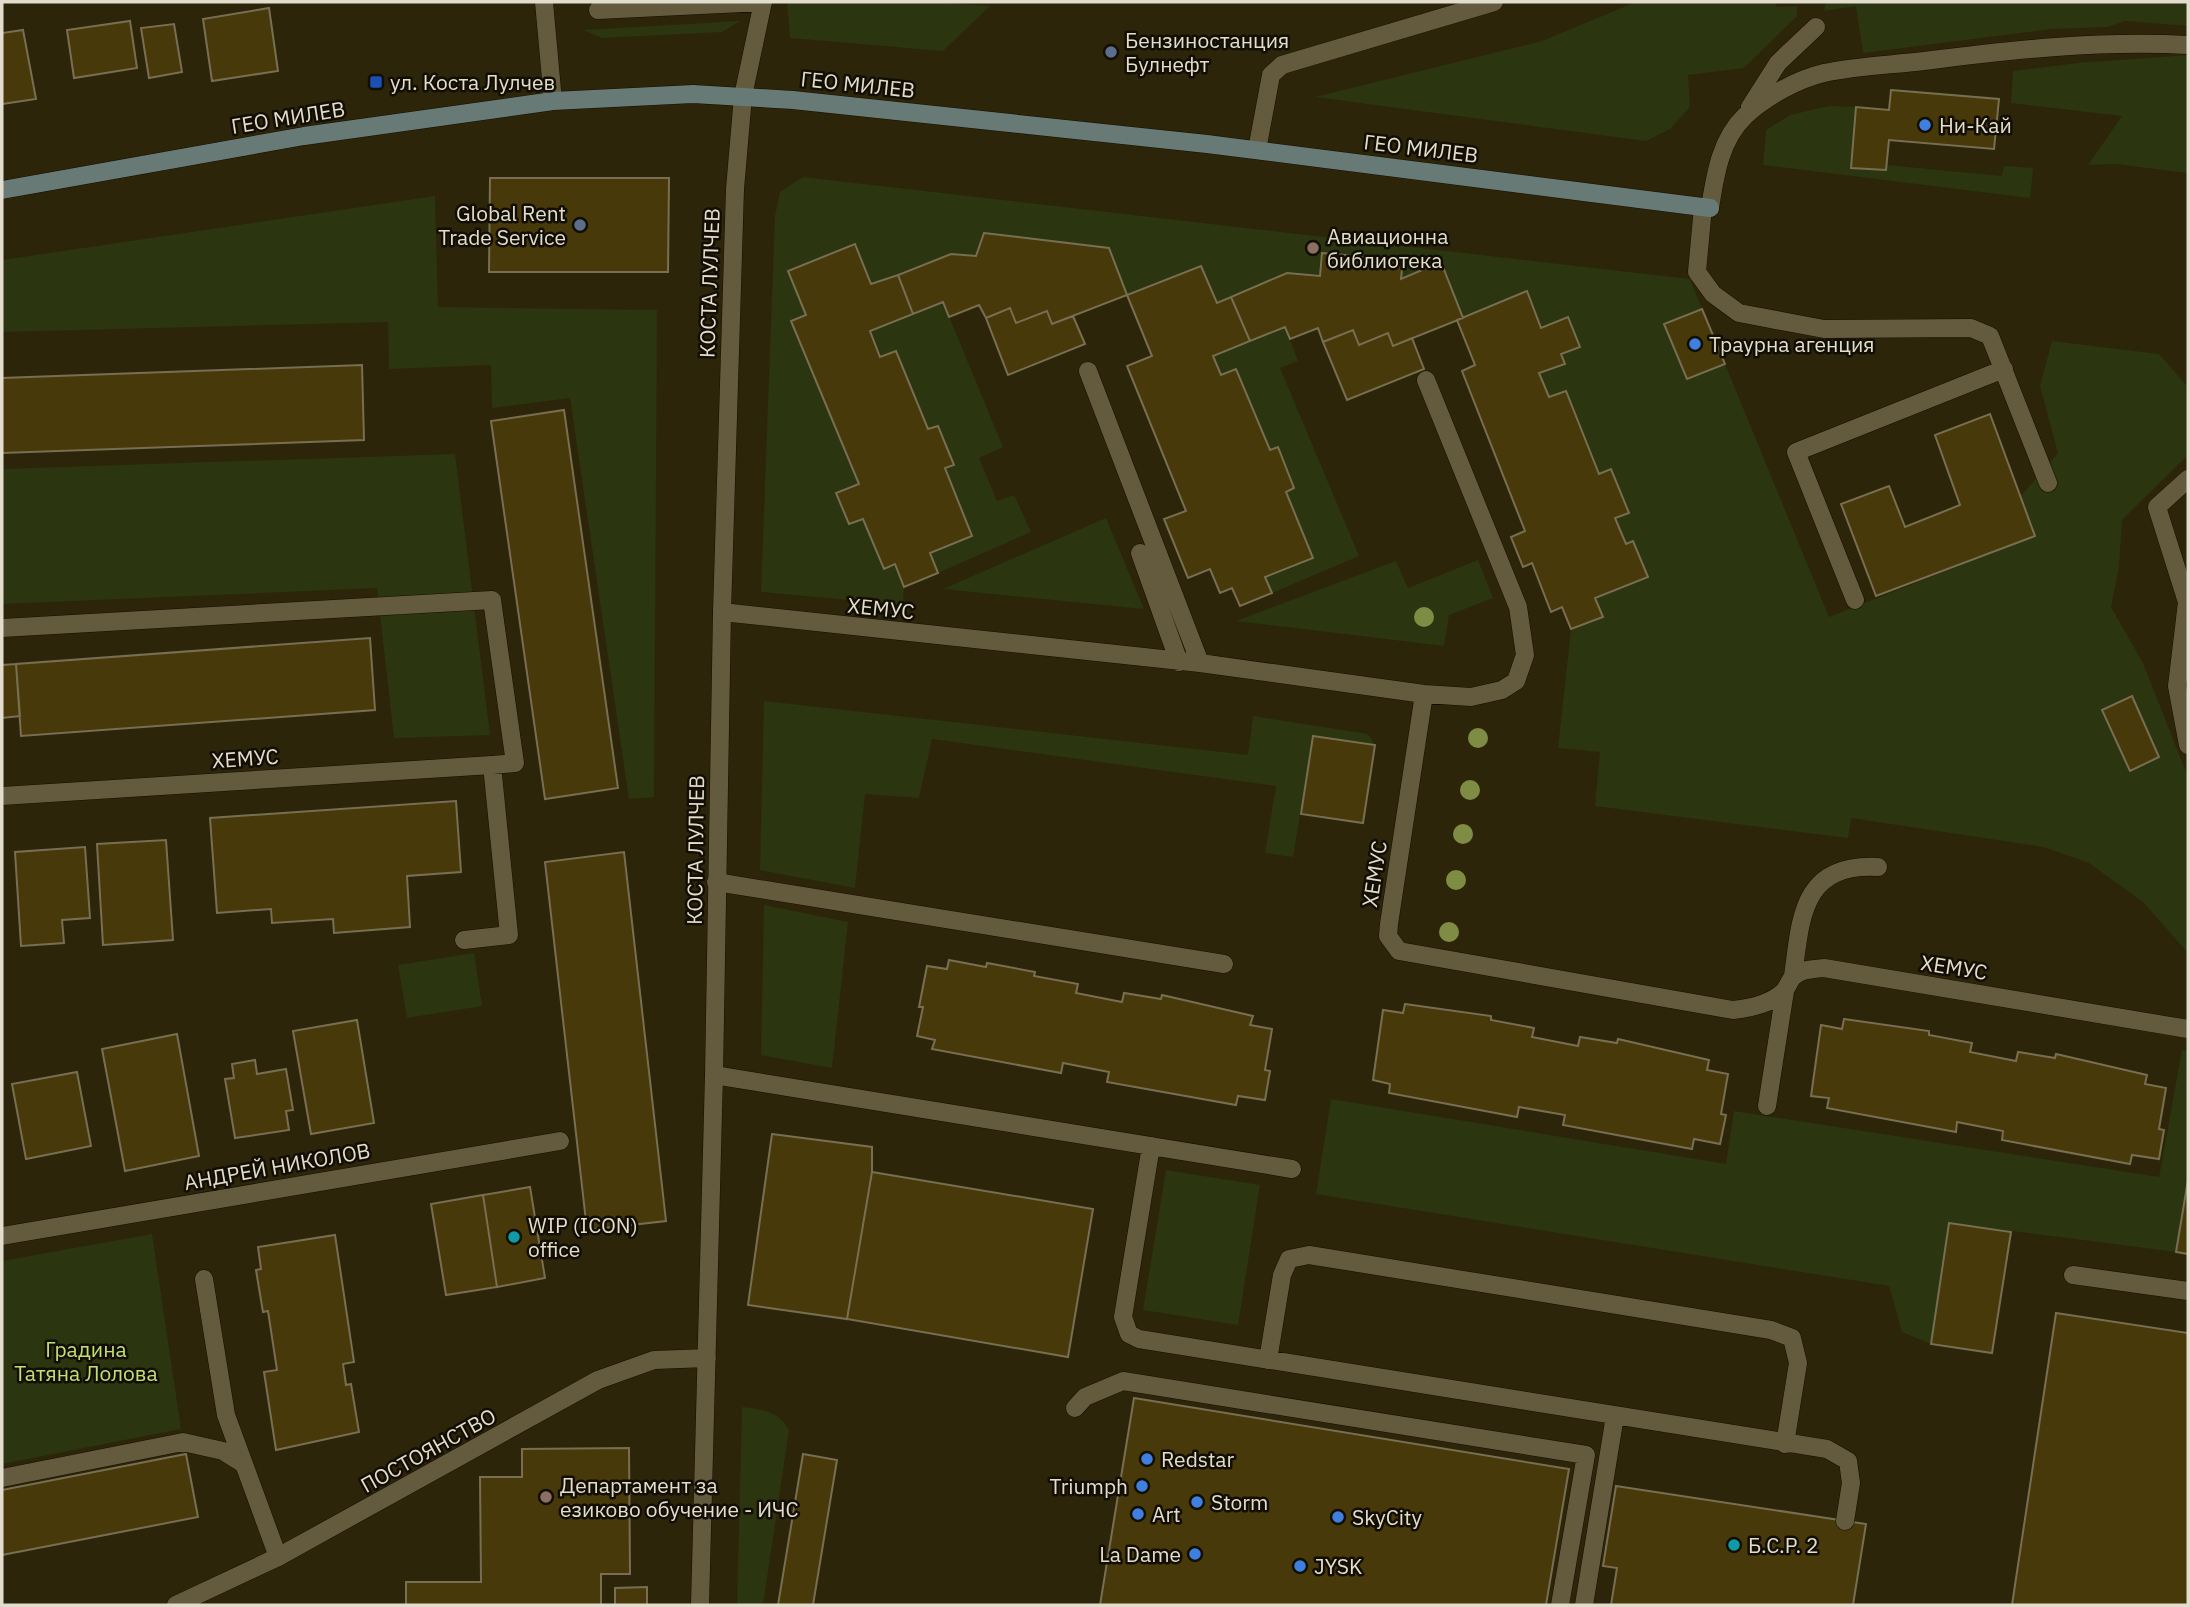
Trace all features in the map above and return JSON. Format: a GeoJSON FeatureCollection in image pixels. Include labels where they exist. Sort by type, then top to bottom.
{"type":"FeatureCollection","features":[{"type":"Feature","properties":{"kind":"street"},"geometry":{"type":"LineString","coordinates":[[544,2],[553,101]]}},
{"type":"Feature","properties":{"kind":"street"},"geometry":{"type":"LineString","coordinates":[[598,10],[763,2]]}},
{"type":"Feature","properties":{"kind":"street","name":"КОСТА ЛУЛЧЕВ"},"geometry":{"type":"LineString","coordinates":[[700,1605],[734,190],[743,96],[763,2]]}},
{"type":"Feature","properties":{"kind":"street"},"geometry":{"type":"LineString","coordinates":[[1257,150],[1271,75],[1282,65],[1494,2]]}},
{"type":"Feature","properties":{"kind":"street"},"geometry":{"type":"LineString","coordinates":[[1816,27],[1778,63],[1726,144],[1717,166],[1707,208],[1697,272],[1713,294],[1739,313],[1824,328],[1970,328],[1990,336],[2048,483]]}},
{"type":"Feature","properties":{"kind":"street"},"geometry":{"type":"LineString","coordinates":[[1744,116],[1779,92],[1822,73],[2019,49],[2152,43],[2188,45]]}},
{"type":"Feature","properties":{"kind":"street","name":"ГЕО МИЛЕВ"},"geometry":{"type":"LineString","coordinates":[[2,190],[304,136],[553,101],[693,94],[743,96],[1257,150],[1707,208]]}},
{"type":"Feature","properties":{"kind":"street"},"geometry":{"type":"LineString","coordinates":[[1855,600],[1796,452],[2004,369]]}},
{"type":"Feature","properties":{"kind":"street"},"geometry":{"type":"LineString","coordinates":[[1087,371],[1200,663]]}},
{"type":"Feature","properties":{"kind":"street"},"geometry":{"type":"LineString","coordinates":[[1424,694],[1471,697],[1502,690],[1516,681],[1525,655],[1518,607],[1426,380]]}},
{"type":"Feature","properties":{"kind":"street"},"geometry":{"type":"LineString","coordinates":[[2188,479],[2157,506],[2187,601],[2177,686],[2188,745]]}},
{"type":"Feature","properties":{"kind":"street"},"geometry":{"type":"LineString","coordinates":[[1140,553],[1179,662]]}},
{"type":"Feature","properties":{"kind":"street"},"geometry":{"type":"LineString","coordinates":[[2,628],[492,600],[515,763],[492,765],[509,934],[464,940]]}},
{"type":"Feature","properties":{"kind":"street","name":"ХЕМУС"},"geometry":{"type":"LineString","coordinates":[[722,612],[1200,663],[1424,694],[1389,924],[1388,936],[1399,951],[1733,1010],[1752,1008],[1806,970],[1824,968],[2188,1029]]}},
{"type":"Feature","properties":{"kind":"street","name":"ХЕМУС"},"geometry":{"type":"LineString","coordinates":[[2,796],[492,765]]}},
{"type":"Feature","properties":{"kind":"street"},"geometry":{"type":"LineString","coordinates":[[1767,1106],[1803,908],[1813,891],[1835,875],[1859,866],[1878,867]]}},
{"type":"Feature","properties":{"kind":"street"},"geometry":{"type":"LineString","coordinates":[[716,882],[1224,964]]}},
{"type":"Feature","properties":{"kind":"street"},"geometry":{"type":"LineString","coordinates":[[714,1074],[1292,1169]]}},
{"type":"Feature","properties":{"kind":"street","name":"АНДРЕЙ НИКОЛОВ"},"geometry":{"type":"LineString","coordinates":[[2,1236],[561,1141]]}},
{"type":"Feature","properties":{"kind":"street"},"geometry":{"type":"LineString","coordinates":[[1151,1146],[1123,1317],[1129,1334],[1139,1339],[1827,1449],[1847,1461],[1852,1483],[1845,1521]]}},
{"type":"Feature","properties":{"kind":"street"},"geometry":{"type":"LineString","coordinates":[[1268,1360],[1282,1275],[1289,1259],[1309,1255],[1771,1330],[1792,1338],[1798,1363],[1785,1444]]}},
{"type":"Feature","properties":{"kind":"street"},"geometry":{"type":"LineString","coordinates":[[2073,1275],[2188,1291]]}},
{"type":"Feature","properties":{"kind":"street"},"geometry":{"type":"LineString","coordinates":[[204,1279],[226,1415],[278,1557]]}},
{"type":"Feature","properties":{"kind":"street","name":"ПОСТОЯНСТВО"},"geometry":{"type":"LineString","coordinates":[[176,1605],[278,1557],[598,1380],[654,1360],[707,1358]]}},
{"type":"Feature","properties":{"kind":"street"},"geometry":{"type":"LineString","coordinates":[[1075,1408],[1085,1397],[1123,1381],[1586,1455],[1560,1605]]}},
{"type":"Feature","properties":{"kind":"street"},"geometry":{"type":"LineString","coordinates":[[1584,1605],[1615,1416]]}},
{"type":"Feature","properties":{"kind":"street"},"geometry":{"type":"LineString","coordinates":[[2,1478],[183,1442],[223,1451],[244,1464]]}},
{"type":"Feature","properties":{"kind":"green space"},"geometry":{"type":"Polygon","coordinates":[[[787,2],[929,2],[990,6],[943,51],[790,38],[787,2]]]}},
{"type":"Feature","properties":{"kind":"green space"},"geometry":{"type":"Polygon","coordinates":[[[1636,2],[1776,2],[1776,7],[1797,6],[1797,16],[1744,68],[1688,75],[1690,107],[1670,129],[1646,141],[1315,97],[1542,41],[1636,2]]]}},
{"type":"Feature","properties":{"kind":"green space"},"geometry":{"type":"Polygon","coordinates":[[[1826,2],[2188,2],[2188,26],[2125,21],[2107,27],[2052,29],[1863,53],[1856,6],[1824,11],[1826,2]]]}},
{"type":"Feature","properties":{"kind":"green space"},"geometry":{"type":"Polygon","coordinates":[[[740,21],[722,32],[602,38],[583,30],[740,21]]]}},
{"type":"Feature","properties":{"kind":"green space"},"geometry":{"type":"Polygon","coordinates":[[[2188,55],[2188,173],[2115,164],[2088,165],[2122,116],[2011,103],[2013,71],[2188,55]]]}},
{"type":"Feature","properties":{"kind":"green space"},"geometry":{"type":"Polygon","coordinates":[[[1829,106],[1856,107],[1851,168],[1886,170],[1887,165],[2002,176],[2004,166],[2033,168],[2030,198],[1763,165],[1766,130],[1790,115],[1829,106]]]}},
{"type":"Feature","properties":{"kind":"green space"},"geometry":{"type":"Polygon","coordinates":[[[803,177],[1690,279],[1702,309],[1665,325],[1687,379],[1725,364],[1829,617],[2035,536],[2020,497],[2058,453],[2040,386],[2052,341],[2159,354],[2188,387],[2188,455],[2122,520],[2119,567],[2111,607],[2143,663],[2188,777],[2188,953],[2143,902],[2089,863],[2044,847],[1851,818],[1848,838],[1595,806],[1600,752],[1558,748],[1571,629],[1602,617],[1595,598],[1647,577],[1633,541],[1626,544],[1615,518],[1629,513],[1599,474],[1566,391],[1549,397],[1539,373],[1564,364],[1561,354],[1580,347],[1568,317],[1541,328],[1527,291],[1463,318],[1441,263],[1401,279],[1402,260],[1322,253],[1320,276],[1287,273],[1217,303],[1201,266],[1127,295],[1109,248],[984,233],[976,256],[951,254],[871,284],[788,271],[806,315],[791,321],[859,484],[837,493],[849,524],[863,519],[884,568],[895,564],[904,587],[903,605],[761,592],[775,216],[780,192],[803,177]]]}},
{"type":"Feature","properties":{"kind":"green space"},"geometry":{"type":"Polygon","coordinates":[[[435,196],[438,307],[657,310],[654,797],[629,799],[570,398],[492,408],[491,365],[389,369],[388,322],[2,332],[2,260],[435,196]]]}},
{"type":"Feature","properties":{"kind":"green space"},"geometry":{"type":"Polygon","coordinates":[[[943,302],[1003,447],[979,458],[997,501],[1014,495],[1031,532],[938,573],[930,553],[972,536],[945,468],[954,464],[938,426],[928,429],[896,351],[880,357],[870,331],[943,302]]]}},
{"type":"Feature","properties":{"kind":"green space"},"geometry":{"type":"Polygon","coordinates":[[[1285,327],[1298,361],[1280,368],[1359,556],[1272,593],[1265,577],[1313,557],[1286,492],[1294,488],[1270,450],[1236,369],[1221,375],[1213,356],[1285,327]]]}},
{"type":"Feature","properties":{"kind":"green space"},"geometry":{"type":"Polygon","coordinates":[[[455,454],[490,735],[394,738],[377,588],[2,604],[2,469],[455,454]]]}},
{"type":"Feature","properties":{"kind":"green space"},"geometry":{"type":"Polygon","coordinates":[[[1106,518],[1144,609],[943,589],[1106,518]]]}},
{"type":"Feature","properties":{"kind":"green space"},"geometry":{"type":"Polygon","coordinates":[[[1478,560],[1493,598],[1449,615],[1444,646],[1236,621],[1396,561],[1408,588],[1478,560]]]}},
{"type":"Feature","properties":{"kind":"green space"},"geometry":{"type":"Polygon","coordinates":[[[764,701],[1248,755],[1253,716],[1368,734],[1375,745],[1313,736],[1293,857],[1265,853],[1276,786],[932,739],[919,798],[865,794],[855,888],[760,870],[764,701]]]}},
{"type":"Feature","properties":{"kind":"green space"},"geometry":{"type":"Polygon","coordinates":[[[764,905],[848,922],[832,1068],[761,1055],[764,905]]]}},
{"type":"Feature","properties":{"kind":"green space"},"geometry":{"type":"Polygon","coordinates":[[[474,953],[482,1006],[407,1018],[398,965],[474,953]]]}},
{"type":"Feature","properties":{"kind":"green space"},"geometry":{"type":"Polygon","coordinates":[[[2182,1050],[2188,1051],[2188,1180],[2176,1252],[1950,1223],[1931,1344],[1902,1332],[1889,1286],[1316,1194],[1331,1099],[1726,1164],[1734,1111],[2159,1177],[2182,1050]]]}},
{"type":"Feature","properties":{"kind":"green space"},"geometry":{"type":"Polygon","coordinates":[[[1166,1170],[1260,1185],[1238,1325],[1143,1310],[1166,1170]]]}},
{"type":"Feature","properties":{"kind":"green space","name":"Градина Татяна Лолова"},"geometry":{"type":"Polygon","coordinates":[[[152,1234],[181,1429],[2,1464],[2,1261],[152,1234]]]}},
{"type":"Feature","properties":{"kind":"green space"},"geometry":{"type":"Polygon","coordinates":[[[742,1407],[775,1415],[789,1430],[763,1605],[737,1605],[742,1407]]]}},
{"type":"Feature","properties":{"kind":"building"},"geometry":{"type":"Polygon","coordinates":[[[269,8],[278,71],[212,81],[203,19],[269,8]]]}},
{"type":"Feature","properties":{"kind":"building"},"geometry":{"type":"Polygon","coordinates":[[[130,21],[137,68],[74,78],[67,30],[130,21]]]}},
{"type":"Feature","properties":{"kind":"building"},"geometry":{"type":"Polygon","coordinates":[[[174,24],[182,72],[149,78],[141,28],[174,24]]]}},
{"type":"Feature","properties":{"kind":"building"},"geometry":{"type":"Polygon","coordinates":[[[23,30],[36,99],[2,104],[2,33],[23,30]]]}},
{"type":"Feature","properties":{"kind":"building","name":"Ни-Кай"},"geometry":{"type":"Polygon","coordinates":[[[1891,90],[1999,99],[1994,149],[1889,140],[1886,170],[1851,168],[1856,107],[1889,110],[1891,90]]]}},
{"type":"Feature","properties":{"kind":"building"},"geometry":{"type":"Polygon","coordinates":[[[490,178],[669,178],[668,272],[489,272],[490,178]]]}},
{"type":"Feature","properties":{"kind":"building"},"geometry":{"type":"Polygon","coordinates":[[[984,233],[1109,248],[1127,295],[1052,324],[1047,311],[1016,323],[1010,308],[986,318],[979,305],[949,317],[943,302],[913,314],[898,275],[951,254],[976,256],[984,233]]]}},
{"type":"Feature","properties":{"kind":"building"},"geometry":{"type":"Polygon","coordinates":[[[855,244],[871,284],[898,275],[913,314],[870,331],[880,357],[896,351],[928,429],[938,426],[954,465],[945,468],[972,536],[930,553],[938,573],[904,587],[895,564],[884,569],[863,519],[849,524],[836,493],[859,484],[791,321],[806,315],[788,271],[855,244]]]}},
{"type":"Feature","properties":{"kind":"building"},"geometry":{"type":"Polygon","coordinates":[[[1322,253],[1403,260],[1401,279],[1441,262],[1463,318],[1393,346],[1388,333],[1359,345],[1353,330],[1323,342],[1318,328],[1290,339],[1285,327],[1250,341],[1231,297],[1287,273],[1320,276],[1322,253]]]}},
{"type":"Feature","properties":{"kind":"building"},"geometry":{"type":"Polygon","coordinates":[[[1201,266],[1217,303],[1231,297],[1250,341],[1213,356],[1221,375],[1236,369],[1270,450],[1278,447],[1294,488],[1286,492],[1313,558],[1265,577],[1272,593],[1240,606],[1232,588],[1220,593],[1210,569],[1188,578],[1164,519],[1186,511],[1127,366],[1152,356],[1127,295],[1201,266]]]}},
{"type":"Feature","properties":{"kind":"building"},"geometry":{"type":"Polygon","coordinates":[[[1527,291],[1541,328],[1568,317],[1580,347],[1561,354],[1565,364],[1539,373],[1549,397],[1566,391],[1599,474],[1611,469],[1629,513],[1615,518],[1626,544],[1633,541],[1648,577],[1595,598],[1603,617],[1571,629],[1562,607],[1551,612],[1532,563],[1523,567],[1511,537],[1525,531],[1462,371],[1475,365],[1457,320],[1527,291]]]}},
{"type":"Feature","properties":{"kind":"building"},"geometry":{"type":"Polygon","coordinates":[[[1010,308],[1016,323],[1047,311],[1052,324],[1073,316],[1085,344],[1008,375],[986,318],[1010,308]]]}},
{"type":"Feature","properties":{"kind":"building","name":"Траурна агенция"},"geometry":{"type":"Polygon","coordinates":[[[1702,309],[1725,364],[1687,379],[1664,324],[1702,309]]]}},
{"type":"Feature","properties":{"kind":"building"},"geometry":{"type":"Polygon","coordinates":[[[1353,330],[1359,345],[1388,333],[1393,346],[1412,338],[1424,369],[1347,400],[1323,342],[1353,330]]]}},
{"type":"Feature","properties":{"kind":"building"},"geometry":{"type":"Polygon","coordinates":[[[362,365],[364,440],[2,453],[2,378],[362,365]]]}},
{"type":"Feature","properties":{"kind":"building"},"geometry":{"type":"Polygon","coordinates":[[[564,410],[618,788],[545,799],[491,421],[564,410]]]}},
{"type":"Feature","properties":{"kind":"building"},"geometry":{"type":"Polygon","coordinates":[[[1990,414],[2035,536],[1876,596],[1841,504],[1889,486],[1905,527],[1960,505],[1935,435],[1990,414]]]}},
{"type":"Feature","properties":{"kind":"building"},"geometry":{"type":"Polygon","coordinates":[[[370,638],[375,710],[21,736],[16,664],[370,638]]]}},
{"type":"Feature","properties":{"kind":"building"},"geometry":{"type":"Polygon","coordinates":[[[16,664],[20,716],[2,718],[2,665],[16,664]]]}},
{"type":"Feature","properties":{"kind":"building"},"geometry":{"type":"Polygon","coordinates":[[[2132,696],[2159,757],[2130,771],[2102,710],[2132,696]]]}},
{"type":"Feature","properties":{"kind":"building"},"geometry":{"type":"Polygon","coordinates":[[[1313,736],[1375,745],[1363,823],[1301,814],[1313,736]]]}},
{"type":"Feature","properties":{"kind":"building"},"geometry":{"type":"Polygon","coordinates":[[[456,801],[461,872],[407,876],[410,927],[334,933],[333,919],[272,923],[271,909],[217,913],[210,818],[456,801]]]}},
{"type":"Feature","properties":{"kind":"building"},"geometry":{"type":"Polygon","coordinates":[[[166,840],[173,940],[103,945],[97,844],[166,840]]]}},
{"type":"Feature","properties":{"kind":"building"},"geometry":{"type":"Polygon","coordinates":[[[85,847],[90,918],[62,920],[64,943],[21,946],[15,852],[85,847]]]}},
{"type":"Feature","properties":{"kind":"building"},"geometry":{"type":"Polygon","coordinates":[[[624,852],[666,1221],[587,1230],[545,862],[624,852]]]}},
{"type":"Feature","properties":{"kind":"building"},"geometry":{"type":"Polygon","coordinates":[[[949,960],[986,967],[987,963],[1035,972],[1034,976],[1078,984],[1076,993],[1122,1002],[1124,993],[1161,999],[1162,995],[1253,1016],[1250,1025],[1272,1029],[1265,1070],[1270,1071],[1265,1100],[1238,1096],[1236,1105],[1107,1082],[1109,1072],[1063,1063],[1061,1073],[932,1049],[935,1040],[917,1036],[923,1007],[919,1007],[927,966],[947,969],[949,960]]]}},
{"type":"Feature","properties":{"kind":"building"},"geometry":{"type":"Polygon","coordinates":[[[1405,1004],[1491,1016],[1491,1020],[1534,1028],[1532,1037],[1578,1046],[1580,1037],[1617,1043],[1618,1039],[1709,1060],[1707,1070],[1728,1074],[1721,1114],[1726,1115],[1720,1144],[1694,1139],[1692,1149],[1563,1125],[1565,1115],[1519,1107],[1517,1117],[1389,1093],[1390,1084],[1373,1080],[1383,1010],[1403,1013],[1405,1004]]]}},
{"type":"Feature","properties":{"kind":"building"},"geometry":{"type":"Polygon","coordinates":[[[1844,1019],[1929,1031],[1929,1035],[1972,1043],[1970,1052],[2016,1061],[2018,1052],[2055,1058],[2056,1054],[2147,1075],[2145,1084],[2166,1088],[2159,1129],[2164,1130],[2159,1159],[2132,1155],[2130,1164],[2002,1140],[2003,1131],[1957,1122],[1956,1132],[1827,1108],[1829,1098],[1811,1096],[1821,1025],[1842,1029],[1844,1019]]]}},
{"type":"Feature","properties":{"kind":"building"},"geometry":{"type":"Polygon","coordinates":[[[357,1020],[374,1123],[311,1134],[293,1031],[357,1020]]]}},
{"type":"Feature","properties":{"kind":"building"},"geometry":{"type":"Polygon","coordinates":[[[177,1034],[199,1156],[125,1171],[102,1049],[177,1034]]]}},
{"type":"Feature","properties":{"kind":"building"},"geometry":{"type":"Polygon","coordinates":[[[255,1060],[257,1074],[286,1069],[293,1110],[286,1111],[289,1130],[235,1138],[225,1079],[234,1078],[232,1064],[255,1060]]]}},
{"type":"Feature","properties":{"kind":"building"},"geometry":{"type":"Polygon","coordinates":[[[77,1072],[91,1146],[26,1159],[12,1084],[77,1072]]]}},
{"type":"Feature","properties":{"kind":"building"},"geometry":{"type":"Polygon","coordinates":[[[772,1134],[872,1147],[872,1172],[847,1319],[748,1305],[772,1134]]]}},
{"type":"Feature","properties":{"kind":"building"},"geometry":{"type":"Polygon","coordinates":[[[872,1172],[1093,1209],[1068,1357],[847,1319],[872,1172]]]}},
{"type":"Feature","properties":{"kind":"building"},"geometry":{"type":"Polygon","coordinates":[[[2188,1180],[2188,1254],[2176,1252],[2188,1180]]]}},
{"type":"Feature","properties":{"kind":"building","name":"WIP (ICON) office"},"geometry":{"type":"Polygon","coordinates":[[[530,1187],[545,1278],[497,1287],[483,1195],[530,1187]]]}},
{"type":"Feature","properties":{"kind":"building"},"geometry":{"type":"Polygon","coordinates":[[[483,1195],[497,1287],[446,1295],[431,1204],[483,1195]]]}},
{"type":"Feature","properties":{"kind":"building"},"geometry":{"type":"Polygon","coordinates":[[[1949,1223],[2011,1232],[1992,1353],[1931,1344],[1949,1223]]]}},
{"type":"Feature","properties":{"kind":"building"},"geometry":{"type":"Polygon","coordinates":[[[335,1235],[354,1362],[343,1364],[346,1385],[351,1384],[359,1432],[276,1450],[264,1372],[277,1370],[268,1311],[263,1312],[256,1270],[261,1269],[258,1247],[335,1235]]]}},
{"type":"Feature","properties":{"kind":"building"},"geometry":{"type":"Polygon","coordinates":[[[2056,1313],[2188,1333],[2188,1605],[2012,1605],[2056,1313]]]}},
{"type":"Feature","properties":{"kind":"building","name":"SkyCity"},"geometry":{"type":"Polygon","coordinates":[[[1134,1398],[1569,1469],[1546,1605],[1100,1605],[1134,1398]]]}},
{"type":"Feature","properties":{"kind":"building"},"geometry":{"type":"Polygon","coordinates":[[[629,1448],[630,1574],[601,1574],[601,1605],[406,1605],[406,1582],[481,1582],[480,1477],[522,1477],[522,1449],[629,1448]]]}},
{"type":"Feature","properties":{"kind":"building"},"geometry":{"type":"Polygon","coordinates":[[[186,1454],[198,1517],[2,1555],[2,1490],[186,1454]]]}},
{"type":"Feature","properties":{"kind":"building"},"geometry":{"type":"Polygon","coordinates":[[[803,1454],[837,1460],[813,1605],[778,1605],[803,1454]]]}},
{"type":"Feature","properties":{"kind":"building","name":"Б.С.Р. 2"},"geometry":{"type":"Polygon","coordinates":[[[1616,1486],[1866,1524],[1853,1605],[1611,1605],[1617,1568],[1603,1566],[1616,1486]]]}},
{"type":"Feature","properties":{"kind":"building"},"geometry":{"type":"Polygon","coordinates":[[[647,1587],[647,1605],[615,1605],[615,1588],[647,1587]]]}},
{"type":"Feature","properties":{"kind":"place","name":"Бензиностанция Булнефт"},"geometry":{"type":"Point","coordinates":[1111,52]}},
{"type":"Feature","properties":{"kind":"place","name":"ул. Коста Лулчев"},"geometry":{"type":"Point","coordinates":[376,82]}},
{"type":"Feature","properties":{"kind":"place","name":"Ни-Кай"},"geometry":{"type":"Point","coordinates":[1925,125]}},
{"type":"Feature","properties":{"kind":"place","name":"Global Rent Trade Service"},"geometry":{"type":"Point","coordinates":[580,225]}},
{"type":"Feature","properties":{"kind":"place","name":"Авиационна библиотека"},"geometry":{"type":"Point","coordinates":[1313,248]}},
{"type":"Feature","properties":{"kind":"place","name":"Траурна агенция"},"geometry":{"type":"Point","coordinates":[1695,344]}},
{"type":"Feature","properties":{"kind":"place","name":"WIP (ICON) office"},"geometry":{"type":"Point","coordinates":[514,1237]}},
{"type":"Feature","properties":{"kind":"place","name":"Redstar"},"geometry":{"type":"Point","coordinates":[1147,1459]}},
{"type":"Feature","properties":{"kind":"place","name":"Triumph"},"geometry":{"type":"Point","coordinates":[1142,1486]}},
{"type":"Feature","properties":{"kind":"place","name":"Департамент за езиково обучение - ИЧС"},"geometry":{"type":"Point","coordinates":[546,1497]}},
{"type":"Feature","properties":{"kind":"place","name":"Storm"},"geometry":{"type":"Point","coordinates":[1197,1502]}},
{"type":"Feature","properties":{"kind":"place","name":"Art"},"geometry":{"type":"Point","coordinates":[1138,1514]}},
{"type":"Feature","properties":{"kind":"place","name":"SkyCity"},"geometry":{"type":"Point","coordinates":[1338,1517]}},
{"type":"Feature","properties":{"kind":"place","name":"Б.С.Р. 2"},"geometry":{"type":"Point","coordinates":[1734,1545]}},
{"type":"Feature","properties":{"kind":"place","name":"La Dame"},"geometry":{"type":"Point","coordinates":[1195,1554]}},
{"type":"Feature","properties":{"kind":"place","name":"JYSK"},"geometry":{"type":"Point","coordinates":[1300,1566]}}]}
